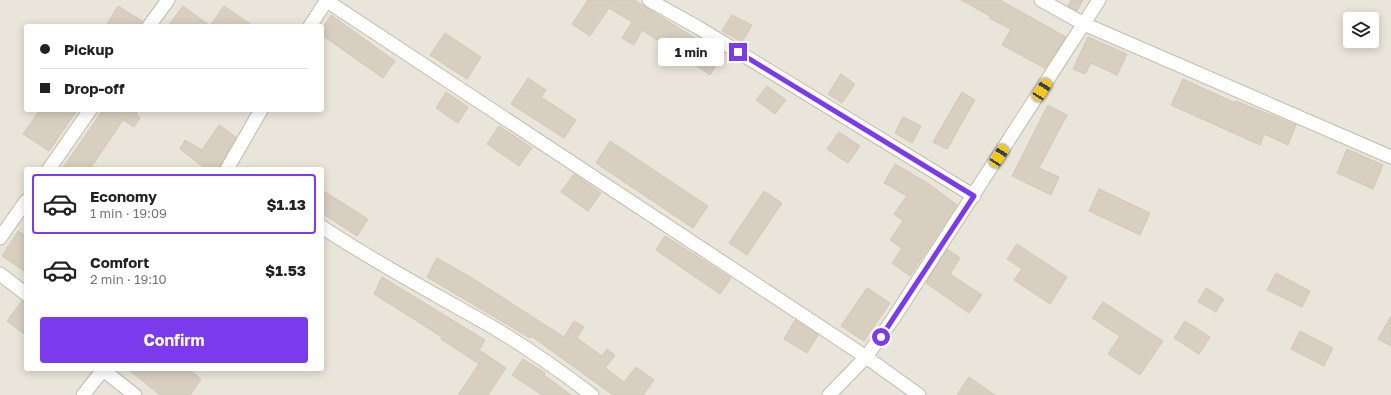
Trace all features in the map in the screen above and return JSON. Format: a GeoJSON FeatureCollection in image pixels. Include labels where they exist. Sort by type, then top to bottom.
{"type":"FeatureCollection","features":[{"type":"Feature","properties":{"kind":"street"},"geometry":{"type":"LineString","coordinates":[[150,24],[168,0]]}},
{"type":"Feature","properties":{"kind":"street"},"geometry":{"type":"LineString","coordinates":[[311,24],[327,0],[866,358],[919,395]]}},
{"type":"Feature","properties":{"kind":"street"},"geometry":{"type":"LineString","coordinates":[[650,0],[974,196]]}},
{"type":"Feature","properties":{"kind":"street"},"geometry":{"type":"LineString","coordinates":[[1041,0],[1084,24],[1391,157]]}},
{"type":"Feature","properties":{"kind":"street"},"geometry":{"type":"LineString","coordinates":[[829,395],[866,358],[974,196],[1098,0]]}},
{"type":"Feature","properties":{"kind":"street"},"geometry":{"type":"LineString","coordinates":[[50,167],[89,112]]}},
{"type":"Feature","properties":{"kind":"street"},"geometry":{"type":"LineString","coordinates":[[232,167],[260,112]]}},
{"type":"Feature","properties":{"kind":"street"},"geometry":{"type":"LineString","coordinates":[[0,238],[24,204]]}},
{"type":"Feature","properties":{"kind":"street"},"geometry":{"type":"LineString","coordinates":[[324,228],[422,289],[489,325],[524,347],[592,395]]}},
{"type":"Feature","properties":{"kind":"street"},"geometry":{"type":"LineString","coordinates":[[0,274],[24,292]]}},
{"type":"Feature","properties":{"kind":"street"},"geometry":{"type":"LineString","coordinates":[[82,395],[101,371]]}},
{"type":"Feature","properties":{"kind":"street"},"geometry":{"type":"LineString","coordinates":[[105,371],[135,395]]}},
{"type":"Feature","properties":{"kind":"shaded area"},"geometry":{"type":"Polygon","coordinates":[[[0,0],[1391,0],[1391,395],[0,395],[0,0]]]}},
{"type":"Feature","properties":{"kind":"building"},"geometry":{"type":"Polygon","coordinates":[[[588,0],[634,0],[722,55],[710,75],[642,30],[634,45],[622,38],[632,22],[609,8],[590,36],[572,24],[588,0]]]}},
{"type":"Feature","properties":{"kind":"building"},"geometry":{"type":"Polygon","coordinates":[[[961,0],[1000,0],[1066,37],[1045,68],[1002,45],[1011,29],[989,18],[990,16],[961,0]]]}},
{"type":"Feature","properties":{"kind":"building"},"geometry":{"type":"Polygon","coordinates":[[[1071,0],[1083,0],[1077,11],[1068,6],[1071,0]]]}},
{"type":"Feature","properties":{"kind":"building"},"geometry":{"type":"Polygon","coordinates":[[[118,6],[142,21],[141,24],[107,24],[118,6]]]}},
{"type":"Feature","properties":{"kind":"building"},"geometry":{"type":"Polygon","coordinates":[[[183,6],[207,24],[170,24],[183,6]]]}},
{"type":"Feature","properties":{"kind":"building"},"geometry":{"type":"Polygon","coordinates":[[[224,6],[250,24],[211,24],[224,6]]]}},
{"type":"Feature","properties":{"kind":"building"},"geometry":{"type":"Polygon","coordinates":[[[331,15],[395,61],[383,78],[324,36],[324,26],[331,15]]]}},
{"type":"Feature","properties":{"kind":"building"},"geometry":{"type":"Polygon","coordinates":[[[732,15],[752,25],[742,42],[722,31],[732,15]]]}},
{"type":"Feature","properties":{"kind":"building"},"geometry":{"type":"Polygon","coordinates":[[[445,33],[481,57],[467,79],[430,55],[445,33]]]}},
{"type":"Feature","properties":{"kind":"building"},"geometry":{"type":"Polygon","coordinates":[[[1088,37],[1127,54],[1117,75],[1091,63],[1085,74],[1073,69],[1088,37]]]}},
{"type":"Feature","properties":{"kind":"building"},"geometry":{"type":"Polygon","coordinates":[[[841,74],[855,84],[842,103],[828,94],[841,74]]]}},
{"type":"Feature","properties":{"kind":"building"},"geometry":{"type":"Polygon","coordinates":[[[528,78],[546,90],[541,97],[576,120],[564,138],[511,104],[528,78]]]}},
{"type":"Feature","properties":{"kind":"building"},"geometry":{"type":"Polygon","coordinates":[[[1183,79],[1235,103],[1236,101],[1296,125],[1288,145],[1264,134],[1260,145],[1171,105],[1183,79]]]}},
{"type":"Feature","properties":{"kind":"building"},"geometry":{"type":"Polygon","coordinates":[[[767,86],[786,100],[775,114],[756,100],[767,86]]]}},
{"type":"Feature","properties":{"kind":"building"},"geometry":{"type":"Polygon","coordinates":[[[446,92],[468,107],[458,123],[436,108],[446,92]]]}},
{"type":"Feature","properties":{"kind":"building"},"geometry":{"type":"Polygon","coordinates":[[[962,92],[975,100],[947,149],[933,142],[962,92]]]}},
{"type":"Feature","properties":{"kind":"building"},"geometry":{"type":"Polygon","coordinates":[[[1048,105],[1067,115],[1039,168],[1059,177],[1051,195],[1012,176],[1048,105]]]}},
{"type":"Feature","properties":{"kind":"building"},"geometry":{"type":"Polygon","coordinates":[[[39,112],[76,112],[49,151],[23,134],[39,112]]]}},
{"type":"Feature","properties":{"kind":"building"},"geometry":{"type":"Polygon","coordinates":[[[102,112],[138,112],[136,114],[140,118],[134,127],[123,120],[91,167],[63,167],[102,112]]]}},
{"type":"Feature","properties":{"kind":"building"},"geometry":{"type":"Polygon","coordinates":[[[903,117],[921,126],[912,143],[895,133],[903,117]]]}},
{"type":"Feature","properties":{"kind":"building"},"geometry":{"type":"Polygon","coordinates":[[[219,125],[236,137],[219,167],[203,167],[180,149],[185,140],[202,150],[219,125]]]}},
{"type":"Feature","properties":{"kind":"building"},"geometry":{"type":"Polygon","coordinates":[[[499,126],[532,148],[519,166],[487,144],[499,126]]]}},
{"type":"Feature","properties":{"kind":"building"},"geometry":{"type":"Polygon","coordinates":[[[839,132],[860,146],[848,163],[827,149],[839,132]]]}},
{"type":"Feature","properties":{"kind":"building"},"geometry":{"type":"Polygon","coordinates":[[[610,141],[708,206],[693,228],[596,163],[610,141]]]}},
{"type":"Feature","properties":{"kind":"building"},"geometry":{"type":"Polygon","coordinates":[[[1347,149],[1383,165],[1373,189],[1337,173],[1347,149]]]}},
{"type":"Feature","properties":{"kind":"building"},"geometry":{"type":"Polygon","coordinates":[[[895,164],[929,184],[957,205],[910,276],[892,263],[902,248],[890,240],[903,221],[894,214],[907,196],[884,183],[895,164]]]}},
{"type":"Feature","properties":{"kind":"building"},"geometry":{"type":"Polygon","coordinates":[[[574,174],[601,193],[588,211],[561,192],[574,174]]]}},
{"type":"Feature","properties":{"kind":"building"},"geometry":{"type":"Polygon","coordinates":[[[1099,189],[1150,213],[1140,235],[1089,211],[1099,189]]]}},
{"type":"Feature","properties":{"kind":"building"},"geometry":{"type":"Polygon","coordinates":[[[324,191],[368,219],[357,236],[324,214],[324,191]]]}},
{"type":"Feature","properties":{"kind":"building"},"geometry":{"type":"Polygon","coordinates":[[[764,191],[782,203],[747,255],[729,243],[764,191]]]}},
{"type":"Feature","properties":{"kind":"building"},"geometry":{"type":"Polygon","coordinates":[[[18,231],[24,235],[24,271],[2,256],[18,231]]]}},
{"type":"Feature","properties":{"kind":"building"},"geometry":{"type":"Polygon","coordinates":[[[665,236],[731,278],[720,294],[656,250],[665,236]]]}},
{"type":"Feature","properties":{"kind":"building"},"geometry":{"type":"Polygon","coordinates":[[[1017,244],[1067,277],[1050,304],[1014,280],[1022,269],[1007,259],[1017,244]]]}},
{"type":"Feature","properties":{"kind":"building"},"geometry":{"type":"Polygon","coordinates":[[[947,249],[960,258],[950,274],[982,295],[969,313],[926,283],[947,249]]]}},
{"type":"Feature","properties":{"kind":"building"},"geometry":{"type":"Polygon","coordinates":[[[437,258],[472,278],[564,337],[574,321],[584,327],[577,338],[602,356],[607,349],[615,355],[605,368],[624,382],[636,367],[654,380],[643,395],[613,395],[531,336],[530,338],[427,277],[437,258]]]}},
{"type":"Feature","properties":{"kind":"building"},"geometry":{"type":"Polygon","coordinates":[[[1276,273],[1310,291],[1302,307],[1267,290],[1276,273]]]}},
{"type":"Feature","properties":{"kind":"building"},"geometry":{"type":"Polygon","coordinates":[[[382,277],[485,340],[479,350],[506,368],[488,395],[458,395],[479,364],[441,339],[442,337],[374,294],[382,277]]]}},
{"type":"Feature","properties":{"kind":"building"},"geometry":{"type":"Polygon","coordinates":[[[867,288],[890,303],[864,341],[841,326],[867,288]]]}},
{"type":"Feature","properties":{"kind":"building"},"geometry":{"type":"Polygon","coordinates":[[[1206,288],[1224,299],[1216,312],[1198,302],[1206,288]]]}},
{"type":"Feature","properties":{"kind":"building"},"geometry":{"type":"Polygon","coordinates":[[[22,301],[24,302],[24,334],[7,321],[22,301]]]}},
{"type":"Feature","properties":{"kind":"building"},"geometry":{"type":"Polygon","coordinates":[[[1103,302],[1163,341],[1140,375],[1108,354],[1120,336],[1092,318],[1103,302]]]}},
{"type":"Feature","properties":{"kind":"building"},"geometry":{"type":"Polygon","coordinates":[[[1391,316],[1391,346],[1378,339],[1391,316]]]}},
{"type":"Feature","properties":{"kind":"building"},"geometry":{"type":"Polygon","coordinates":[[[795,320],[818,335],[807,353],[784,339],[795,320]]]}},
{"type":"Feature","properties":{"kind":"building"},"geometry":{"type":"Polygon","coordinates":[[[1185,321],[1210,337],[1199,354],[1174,338],[1185,321]]]}},
{"type":"Feature","properties":{"kind":"building"},"geometry":{"type":"Polygon","coordinates":[[[1300,331],[1333,348],[1324,366],[1291,349],[1300,331]]]}},
{"type":"Feature","properties":{"kind":"building"},"geometry":{"type":"Polygon","coordinates":[[[523,359],[545,373],[544,375],[571,395],[542,395],[512,375],[523,359]]]}},
{"type":"Feature","properties":{"kind":"building"},"geometry":{"type":"Polygon","coordinates":[[[130,371],[191,371],[201,379],[190,395],[160,395],[130,371]]]}},
{"type":"Feature","properties":{"kind":"building"},"geometry":{"type":"Polygon","coordinates":[[[969,377],[995,395],[957,395],[969,377]]]}},
{"type":"Feature","properties":{"kind":"route"},"geometry":{"type":"LineString","coordinates":[[738,52],[974,196],[881,337]]}}]}
